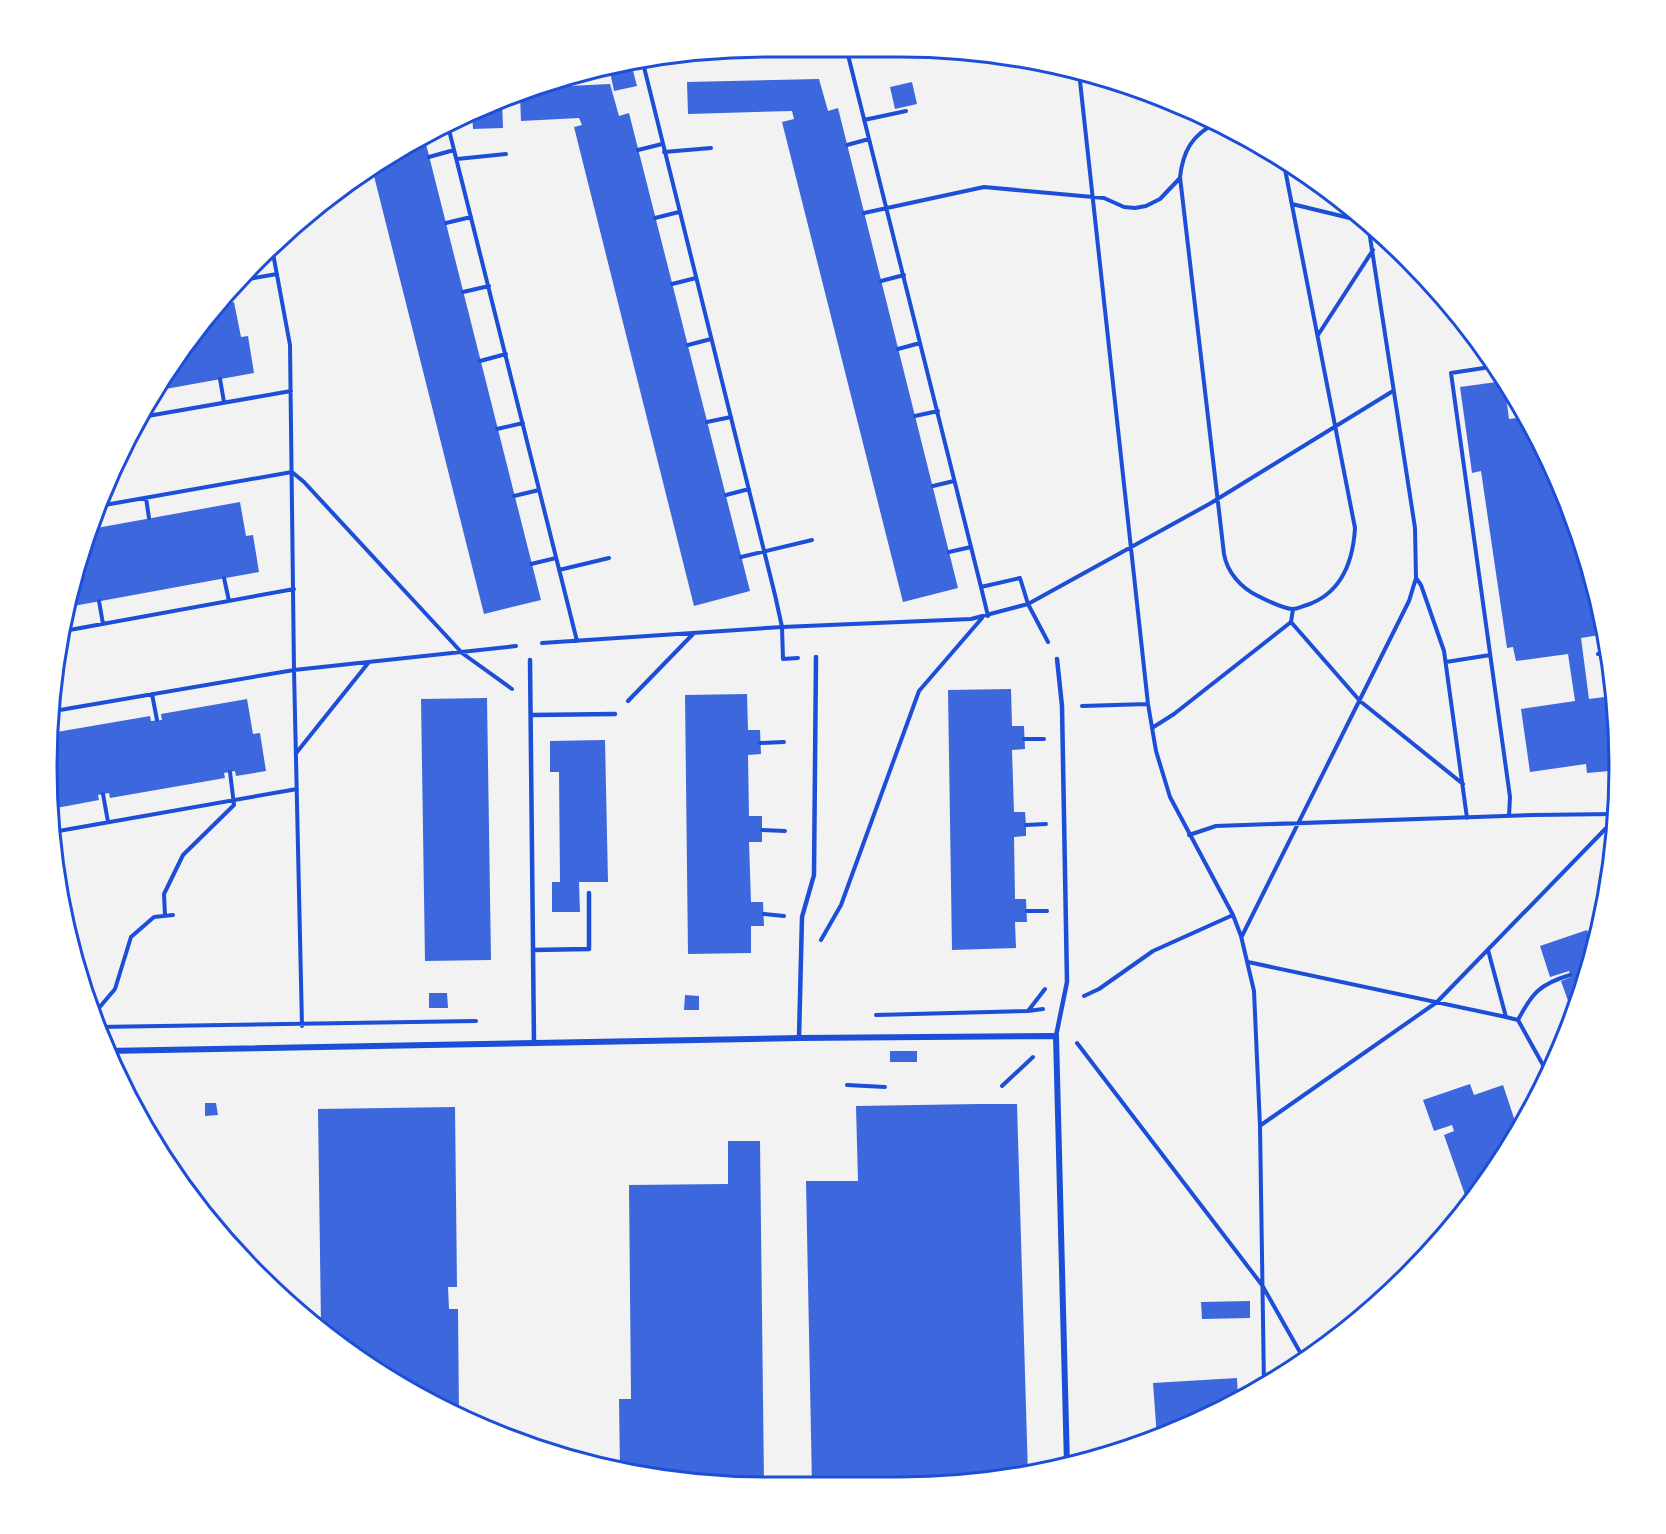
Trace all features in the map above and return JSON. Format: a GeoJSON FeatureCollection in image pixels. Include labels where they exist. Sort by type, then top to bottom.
{"type":"FeatureCollection","features":[{"type":"Feature","properties":{"kind":"street"},"geometry":{"type":"LineString","coordinates":[[116,1051],[799,1038],[1056,1036],[1067,1457]]}},
{"type":"Feature","properties":{"kind":"lane"},"geometry":{"type":"LineString","coordinates":[[799,1038],[802,917],[814,875],[816,657]]}},
{"type":"Feature","properties":{"kind":"lane"},"geometry":{"type":"LineString","coordinates":[[1056,1036],[1067,982],[1062,706],[1057,659]]}},
{"type":"Feature","properties":{"kind":"lane"},"geometry":{"type":"LineString","coordinates":[[530,660],[534,1044]]}},
{"type":"Feature","properties":{"kind":"lane"},"geometry":{"type":"LineString","coordinates":[[531,715],[615,714]]}},
{"type":"Feature","properties":{"kind":"lane"},"geometry":{"type":"LineString","coordinates":[[533,950],[589,949],[589,893]]}},
{"type":"Feature","properties":{"kind":"path"},"geometry":{"type":"LineString","coordinates":[[800,956],[812,955],[841,905],[919,691],[985,616],[981,587],[848,57]]}},
{"type":"Feature","properties":{"kind":"path"},"geometry":{"type":"LineString","coordinates":[[644,68],[782,627],[783,659],[816,657]]}},
{"type":"Feature","properties":{"kind":"path"},"geometry":{"type":"LineString","coordinates":[[1080,80],[1152,729],[1165,781],[1190,836],[1233,915],[1241,936],[1254,991],[1260,1126],[1264,1376]]}},
{"type":"Feature","properties":{"kind":"path"},"geometry":{"type":"LineString","coordinates":[[864,120],[906,111]]}},
{"type":"Feature","properties":{"kind":"path"},"geometry":{"type":"LineString","coordinates":[[1207,127],[1187,147],[1182,160],[1180,177],[1224,554],[1233,575],[1243,587],[1254,594],[1293,609],[1314,603],[1332,591],[1341,581],[1354,548],[1355,528],[1286,172]]}},
{"type":"Feature","properties":{"kind":"path"},"geometry":{"type":"LineString","coordinates":[[449,132],[577,641]]}},
{"type":"Feature","properties":{"kind":"path"},"geometry":{"type":"LineString","coordinates":[[847,145],[869,140]]}},
{"type":"Feature","properties":{"kind":"path"},"geometry":{"type":"LineString","coordinates":[[638,150],[662,144]]}},
{"type":"Feature","properties":{"kind":"path"},"geometry":{"type":"LineString","coordinates":[[664,152],[711,148]]}},
{"type":"Feature","properties":{"kind":"path"},"geometry":{"type":"LineString","coordinates":[[429,157],[454,150]]}},
{"type":"Feature","properties":{"kind":"path"},"geometry":{"type":"LineString","coordinates":[[456,159],[506,154]]}},
{"type":"Feature","properties":{"kind":"path"},"geometry":{"type":"LineString","coordinates":[[864,213],[984,187],[1104,198],[1124,207],[1146,206],[1160,199],[1180,177]]}},
{"type":"Feature","properties":{"kind":"path"},"geometry":{"type":"LineString","coordinates":[[1292,204],[1352,221]]}},
{"type":"Feature","properties":{"kind":"path"},"geometry":{"type":"LineString","coordinates":[[655,218],[679,212]]}},
{"type":"Feature","properties":{"kind":"path"},"geometry":{"type":"LineString","coordinates":[[446,223],[471,217]]}},
{"type":"Feature","properties":{"kind":"path"},"geometry":{"type":"LineString","coordinates":[[1241,936],[1409,601],[1416,578],[1414,528],[1371,237]]}},
{"type":"Feature","properties":{"kind":"path"},"geometry":{"type":"LineString","coordinates":[[1318,336],[1373,250]]}},
{"type":"Feature","properties":{"kind":"path"},"geometry":{"type":"LineString","coordinates":[[274,257],[290,345],[303,1046]]}},
{"type":"Feature","properties":{"kind":"path"},"geometry":{"type":"LineString","coordinates":[[252,278],[277,274]]}},
{"type":"Feature","properties":{"kind":"path"},"geometry":{"type":"LineString","coordinates":[[881,281],[904,275]]}},
{"type":"Feature","properties":{"kind":"path"},"geometry":{"type":"LineString","coordinates":[[672,284],[696,278]]}},
{"type":"Feature","properties":{"kind":"path"},"geometry":{"type":"LineString","coordinates":[[463,292],[489,286]]}},
{"type":"Feature","properties":{"kind":"path"},"geometry":{"type":"LineString","coordinates":[[688,345],[711,339]]}},
{"type":"Feature","properties":{"kind":"path"},"geometry":{"type":"LineString","coordinates":[[898,349],[920,343]]}},
{"type":"Feature","properties":{"kind":"path"},"geometry":{"type":"LineString","coordinates":[[480,361],[506,354]]}},
{"type":"Feature","properties":{"kind":"path"},"geometry":{"type":"LineString","coordinates":[[1485,368],[1451,373],[1510,797],[1509,816]]}},
{"type":"Feature","properties":{"kind":"path"},"geometry":{"type":"LineString","coordinates":[[220,379],[224,402]]}},
{"type":"Feature","properties":{"kind":"path"},"geometry":{"type":"LineString","coordinates":[[150,416],[291,391]]}},
{"type":"Feature","properties":{"kind":"path"},"geometry":{"type":"LineString","coordinates":[[1028,604],[1218,499],[1393,391]]}},
{"type":"Feature","properties":{"kind":"path"},"geometry":{"type":"LineString","coordinates":[[915,416],[938,411]]}},
{"type":"Feature","properties":{"kind":"path"},"geometry":{"type":"LineString","coordinates":[[707,422],[731,417]]}},
{"type":"Feature","properties":{"kind":"path"},"geometry":{"type":"LineString","coordinates":[[497,429],[523,423]]}},
{"type":"Feature","properties":{"kind":"path"},"geometry":{"type":"LineString","coordinates":[[108,505],[292,472],[304,482],[462,652],[511,689],[530,689]]}},
{"type":"Feature","properties":{"kind":"path"},"geometry":{"type":"LineString","coordinates":[[933,486],[954,480]]}},
{"type":"Feature","properties":{"kind":"path"},"geometry":{"type":"LineString","coordinates":[[726,495],[749,489]]}},
{"type":"Feature","properties":{"kind":"path"},"geometry":{"type":"LineString","coordinates":[[514,496],[539,490]]}},
{"type":"Feature","properties":{"kind":"path"},"geometry":{"type":"LineString","coordinates":[[146,498],[149,518]]}},
{"type":"Feature","properties":{"kind":"path"},"geometry":{"type":"LineString","coordinates":[[741,557],[812,540]]}},
{"type":"Feature","properties":{"kind":"path"},"geometry":{"type":"LineString","coordinates":[[949,552],[971,547]]}},
{"type":"Feature","properties":{"kind":"path"},"geometry":{"type":"LineString","coordinates":[[531,564],[556,558]]}},
{"type":"Feature","properties":{"kind":"path"},"geometry":{"type":"LineString","coordinates":[[559,570],[609,558]]}},
{"type":"Feature","properties":{"kind":"path"},"geometry":{"type":"LineString","coordinates":[[224,578],[229,601]]}},
{"type":"Feature","properties":{"kind":"path"},"geometry":{"type":"LineString","coordinates":[[981,587],[1020,578],[1028,604],[1057,659]]}},
{"type":"Feature","properties":{"kind":"path"},"geometry":{"type":"LineString","coordinates":[[1416,578],[1425,596],[1446,662],[1467,818]]}},
{"type":"Feature","properties":{"kind":"path"},"geometry":{"type":"LineString","coordinates":[[71,630],[294,589]]}},
{"type":"Feature","properties":{"kind":"path"},"geometry":{"type":"LineString","coordinates":[[99,601],[103,624]]}},
{"type":"Feature","properties":{"kind":"path"},"geometry":{"type":"LineString","coordinates":[[1152,729],[1291,622],[1293,609]]}},
{"type":"Feature","properties":{"kind":"path"},"geometry":{"type":"LineString","coordinates":[[1291,622],[1360,701],[1463,784]]}},
{"type":"Feature","properties":{"kind":"path"},"geometry":{"type":"LineString","coordinates":[[644,685],[694,633]]}},
{"type":"Feature","properties":{"kind":"path"},"geometry":{"type":"LineString","coordinates":[[1446,662],[1491,655]]}},
{"type":"Feature","properties":{"kind":"path"},"geometry":{"type":"LineString","coordinates":[[296,753],[369,662]]}},
{"type":"Feature","properties":{"kind":"path"},"geometry":{"type":"LineString","coordinates":[[153,694],[157,720]]}},
{"type":"Feature","properties":{"kind":"path"},"geometry":{"type":"LineString","coordinates":[[1109,706],[1148,704]]}},
{"type":"Feature","properties":{"kind":"path"},"geometry":{"type":"LineString","coordinates":[[1024,739],[1045,739]]}},
{"type":"Feature","properties":{"kind":"path"},"geometry":{"type":"LineString","coordinates":[[760,742],[784,742]]}},
{"type":"Feature","properties":{"kind":"path"},"geometry":{"type":"LineString","coordinates":[[165,916],[164,894],[183,855],[234,805],[230,772]]}},
{"type":"Feature","properties":{"kind":"path"},"geometry":{"type":"LineString","coordinates":[[61,831],[297,789]]}},
{"type":"Feature","properties":{"kind":"path"},"geometry":{"type":"LineString","coordinates":[[104,794],[108,822]]}},
{"type":"Feature","properties":{"kind":"path"},"geometry":{"type":"LineString","coordinates":[[1190,836],[1216,826],[1607,814]]}},
{"type":"Feature","properties":{"kind":"path"},"geometry":{"type":"LineString","coordinates":[[1026,825],[1047,824]]}},
{"type":"Feature","properties":{"kind":"path"},"geometry":{"type":"LineString","coordinates":[[1260,1126],[1437,1002],[1606,828]]}},
{"type":"Feature","properties":{"kind":"path"},"geometry":{"type":"LineString","coordinates":[[762,830],[785,831]]}},
{"type":"Feature","properties":{"kind":"path"},"geometry":{"type":"LineString","coordinates":[[1027,911],[1049,911]]}},
{"type":"Feature","properties":{"kind":"path"},"geometry":{"type":"LineString","coordinates":[[764,914],[786,916]]}},
{"type":"Feature","properties":{"kind":"path"},"geometry":{"type":"LineString","coordinates":[[99,1007],[115,989],[131,937],[154,917],[173,915]]}},
{"type":"Feature","properties":{"kind":"path"},"geometry":{"type":"LineString","coordinates":[[1062,1005],[1099,989],[1153,951],[1233,915]]}},
{"type":"Feature","properties":{"kind":"path"},"geometry":{"type":"LineString","coordinates":[[1487,949],[1506,1017]]}},
{"type":"Feature","properties":{"kind":"path"},"geometry":{"type":"LineString","coordinates":[[1248,962],[1518,1020],[1543,1065]]}},
{"type":"Feature","properties":{"kind":"path"},"geometry":{"type":"LineString","coordinates":[[1518,1020],[1530,998],[1551,980],[1570,975]]}},
{"type":"Feature","properties":{"kind":"path"},"geometry":{"type":"LineString","coordinates":[[1002,1086],[1056,1036],[1072,1036],[1262,1285],[1300,1352]]}},
{"type":"Feature","properties":{"kind":"path"},"geometry":{"type":"LineString","coordinates":[[847,1086],[885,1086]]}},
{"type":"Feature","properties":{"kind":"building"},"geometry":{"type":"Polygon","coordinates":[[[633,70],[637,86],[614,91],[611,75],[633,70]]]}},
{"type":"Feature","properties":{"kind":"building"},"geometry":{"type":"Polygon","coordinates":[[[819,79],[828,111],[838,108],[958,588],[903,602],[782,122],[794,119],[792,111],[688,114],[687,82],[819,79]]]}},
{"type":"Feature","properties":{"kind":"building"},"geometry":{"type":"Polygon","coordinates":[[[912,82],[917,104],[895,109],[890,87],[912,82]]]}},
{"type":"Feature","properties":{"kind":"building"},"geometry":{"type":"Polygon","coordinates":[[[610,84],[619,116],[629,113],[750,591],[694,606],[574,127],[582,125],[579,118],[521,121],[520,102],[567,86],[610,84]]]}},
{"type":"Feature","properties":{"kind":"building"},"geometry":{"type":"Polygon","coordinates":[[[502,108],[503,128],[473,129],[473,121],[502,108]]]}},
{"type":"Feature","properties":{"kind":"building"},"geometry":{"type":"Polygon","coordinates":[[[426,144],[541,600],[484,614],[374,176],[426,144]]]}},
{"type":"Feature","properties":{"kind":"building"},"geometry":{"type":"Polygon","coordinates":[[[234,302],[241,337],[248,336],[254,373],[167,389],[204,335],[230,303],[234,302]]]}},
{"type":"Feature","properties":{"kind":"building"},"geometry":{"type":"Polygon","coordinates":[[[1495,382],[1507,400],[1509,419],[1517,418],[1555,495],[1585,583],[1595,628],[1596,636],[1581,638],[1589,699],[1605,697],[1609,771],[1587,773],[1586,764],[1530,772],[1521,709],[1575,701],[1568,654],[1516,661],[1513,647],[1507,648],[1481,471],[1472,473],[1460,387],[1495,382]]]}},
{"type":"Feature","properties":{"kind":"building"},"geometry":{"type":"Polygon","coordinates":[[[240,502],[246,536],[253,535],[259,572],[76,606],[99,528],[240,502]]]}},
{"type":"Feature","properties":{"kind":"building"},"geometry":{"type":"Polygon","coordinates":[[[1011,689],[1012,726],[1024,726],[1025,749],[1012,750],[1014,812],[1025,812],[1026,825],[1026,836],[1014,837],[1015,899],[1026,899],[1027,922],[1015,922],[1016,948],[952,950],[948,690],[1011,689]]]}},
{"type":"Feature","properties":{"kind":"building"},"geometry":{"type":"Polygon","coordinates":[[[747,694],[748,730],[760,730],[761,754],[748,755],[749,816],[762,816],[762,842],[749,842],[751,902],[763,902],[764,926],[751,926],[751,953],[688,954],[685,695],[747,694]]]}},
{"type":"Feature","properties":{"kind":"building"},"geometry":{"type":"Polygon","coordinates":[[[487,698],[491,960],[425,961],[421,699],[487,698]]]}},
{"type":"Feature","properties":{"kind":"building"},"geometry":{"type":"Polygon","coordinates":[[[247,699],[253,734],[260,733],[266,771],[236,776],[235,771],[224,773],[225,778],[110,798],[109,793],[98,795],[99,800],[59,808],[59,732],[150,716],[151,721],[162,720],[161,714],[247,699]]]}},
{"type":"Feature","properties":{"kind":"building"},"geometry":{"type":"Polygon","coordinates":[[[605,740],[608,882],[579,882],[580,912],[552,912],[552,882],[560,882],[559,772],[550,772],[550,741],[605,740]]]}},
{"type":"Feature","properties":{"kind":"building"},"geometry":{"type":"Polygon","coordinates":[[[1587,930],[1589,935],[1585,951],[1568,1002],[1561,981],[1571,977],[1569,971],[1550,977],[1540,946],[1587,930]]]}},
{"type":"Feature","properties":{"kind":"building"},"geometry":{"type":"Polygon","coordinates":[[[429,993],[447,993],[448,1008],[429,1008],[429,993]]]}},
{"type":"Feature","properties":{"kind":"building"},"geometry":{"type":"Polygon","coordinates":[[[685,995],[699,996],[699,1010],[684,1010],[685,995]]]}},
{"type":"Feature","properties":{"kind":"building"},"geometry":{"type":"Polygon","coordinates":[[[890,1051],[917,1051],[917,1062],[890,1062],[890,1051]]]}},
{"type":"Feature","properties":{"kind":"building"},"geometry":{"type":"Polygon","coordinates":[[[1470,1084],[1474,1095],[1503,1085],[1515,1120],[1465,1195],[1444,1135],[1454,1131],[1452,1125],[1434,1131],[1423,1100],[1470,1084]]]}},
{"type":"Feature","properties":{"kind":"building"},"geometry":{"type":"Polygon","coordinates":[[[205,1103],[216,1103],[218,1115],[205,1116],[205,1103]]]}},
{"type":"Feature","properties":{"kind":"building"},"geometry":{"type":"Polygon","coordinates":[[[1017,1104],[1028,1465],[945,1475],[812,1477],[806,1181],[858,1181],[856,1106],[1017,1104]]]}},
{"type":"Feature","properties":{"kind":"building"},"geometry":{"type":"Polygon","coordinates":[[[455,1107],[457,1287],[448,1287],[449,1309],[458,1309],[459,1407],[412,1382],[321,1319],[318,1109],[455,1107]]]}},
{"type":"Feature","properties":{"kind":"building"},"geometry":{"type":"Polygon","coordinates":[[[728,1141],[760,1141],[764,1477],[674,1471],[620,1461],[619,1399],[631,1399],[629,1185],[728,1184],[728,1141]]]}},
{"type":"Feature","properties":{"kind":"building"},"geometry":{"type":"Polygon","coordinates":[[[1250,1301],[1250,1318],[1202,1319],[1201,1302],[1250,1301]]]}},
{"type":"Feature","properties":{"kind":"building"},"geometry":{"type":"Polygon","coordinates":[[[1237,1378],[1238,1391],[1156,1428],[1153,1383],[1237,1378]]]}}]}
